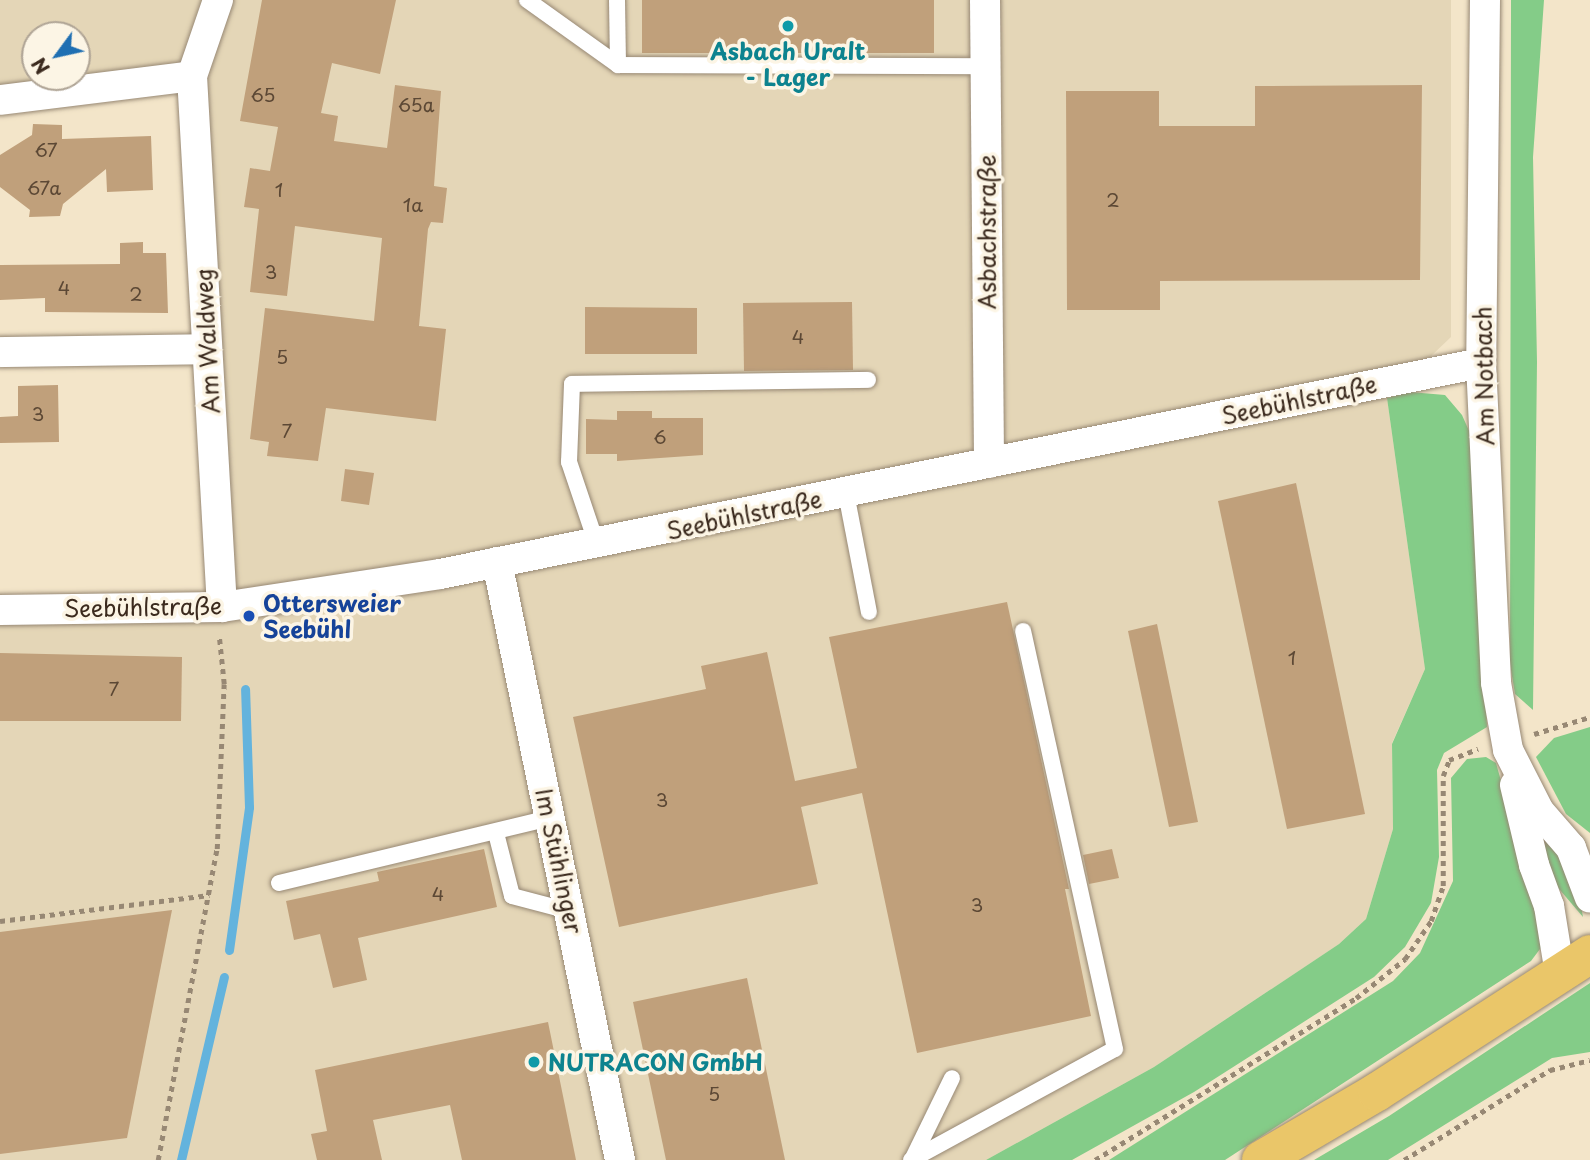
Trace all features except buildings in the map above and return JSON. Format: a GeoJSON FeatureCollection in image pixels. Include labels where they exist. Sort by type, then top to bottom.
{"type":"FeatureCollection","features":[{"type":"Feature","properties":{"kind":"main road"},"geometry":{"type":"LineString","coordinates":[[1261,1160],[1377,1092],[1575,964]]}},
{"type":"Feature","properties":{"kind":"street"},"geometry":{"type":"LineString","coordinates":[[0,100],[192,76],[218,0]]}},
{"type":"Feature","properties":{"kind":"street","name":"Asbachstraße"},"geometry":{"type":"LineString","coordinates":[[985,0],[989,463]]}},
{"type":"Feature","properties":{"kind":"street","name":"Am Notbach"},"geometry":{"type":"LineString","coordinates":[[1485,0],[1481,363],[1496,683],[1507,746],[1534,865],[1575,964]]}},
{"type":"Feature","properties":{"kind":"street","name":"Am Waldweg"},"geometry":{"type":"LineString","coordinates":[[192,76],[219,607]]}},
{"type":"Feature","properties":{"kind":"street"},"geometry":{"type":"LineString","coordinates":[[0,352],[207,349]]}},
{"type":"Feature","properties":{"kind":"street","name":"Seebühlstraße"},"geometry":{"type":"LineString","coordinates":[[0,610],[219,607],[497,562],[597,545],[1481,363]]}},
{"type":"Feature","properties":{"kind":"street","name":"Im Stühlinger"},"geometry":{"type":"LineString","coordinates":[[497,562],[620,1160]]}},
{"type":"Feature","properties":{"kind":"street","name":"Am Notbach"},"geometry":{"type":"LineString","coordinates":[[1507,746],[1539,811],[1580,850],[1590,898]]}},
{"type":"Feature","properties":{"kind":"lane"},"geometry":{"type":"LineString","coordinates":[[527,0],[618,65],[985,66]]}},
{"type":"Feature","properties":{"kind":"lane"},"geometry":{"type":"LineString","coordinates":[[617,0],[618,65]]}},
{"type":"Feature","properties":{"kind":"lane"},"geometry":{"type":"LineString","coordinates":[[597,545],[569,462],[572,384],[868,380]]}},
{"type":"Feature","properties":{"kind":"lane"},"geometry":{"type":"LineString","coordinates":[[846,494],[869,612]]}},
{"type":"Feature","properties":{"kind":"lane"},"geometry":{"type":"LineString","coordinates":[[911,1160],[1115,1049],[1023,631]]}},
{"type":"Feature","properties":{"kind":"lane"},"geometry":{"type":"LineString","coordinates":[[279,883],[550,818]]}},
{"type":"Feature","properties":{"kind":"lane"},"geometry":{"type":"LineString","coordinates":[[496,832],[512,896],[569,911]]}},
{"type":"Feature","properties":{"kind":"lane"},"geometry":{"type":"LineString","coordinates":[[911,1160],[952,1078]]}},
{"type":"Feature","properties":{"kind":"path"},"geometry":{"type":"LineString","coordinates":[[158,1160],[209,895],[222,765],[224,684],[219,607]]}},
{"type":"Feature","properties":{"kind":"path"},"geometry":{"type":"LineString","coordinates":[[1095,1160],[1356,998],[1405,959],[1431,921],[1443,886],[1443,776],[1448,760],[1507,746],[1590,717]]}},
{"type":"Feature","properties":{"kind":"path"},"geometry":{"type":"LineString","coordinates":[[0,921],[209,895]]}},
{"type":"Feature","properties":{"kind":"path"},"geometry":{"type":"LineString","coordinates":[[1404,1160],[1550,1070],[1590,1060]]}},
{"type":"Feature","properties":{"kind":"shaded area"},"geometry":{"type":"Polygon","coordinates":[[[0,0],[1451,0],[1451,337],[1387,398],[1425,669],[1392,743],[1393,829],[1366,919],[1339,944],[1154,1067],[986,1160],[0,1160],[0,625],[226,596],[199,82],[0,104],[0,0]]]}},
{"type":"Feature","properties":{"kind":"green space"},"geometry":{"type":"Polygon","coordinates":[[[1511,0],[1544,0],[1533,157],[1537,362],[1533,710],[1515,694],[1510,664],[1511,0]]]}},
{"type":"Feature","properties":{"kind":"green space"},"geometry":{"type":"Polygon","coordinates":[[[1410,392],[1445,395],[1462,415],[1474,442],[1487,727],[1444,753],[1437,770],[1439,857],[1431,903],[1405,947],[1374,977],[1194,1092],[1072,1160],[986,1160],[1154,1067],[1339,944],[1366,919],[1393,829],[1392,744],[1425,669],[1387,398],[1410,392]]]}},
{"type":"Feature","properties":{"kind":"green space"},"geometry":{"type":"Polygon","coordinates":[[[1590,727],[1590,833],[1566,814],[1536,757],[1554,738],[1590,727]]]}},
{"type":"Feature","properties":{"kind":"green space"},"geometry":{"type":"Polygon","coordinates":[[[1486,757],[1496,763],[1546,941],[1531,961],[1225,1160],[1109,1160],[1393,981],[1420,953],[1453,881],[1451,778],[1467,759],[1486,757]]]}},
{"type":"Feature","properties":{"kind":"green space"},"geometry":{"type":"Polygon","coordinates":[[[1536,820],[1577,884],[1583,917],[1554,883],[1536,820]]]}},
{"type":"Feature","properties":{"kind":"green space"},"geometry":{"type":"Polygon","coordinates":[[[1590,983],[1590,1052],[1552,1058],[1388,1160],[1314,1160],[1389,1116],[1590,983]]]}},
{"type":"Feature","properties":{"kind":"waterway"},"geometry":{"type":"LineString","coordinates":[[229,950],[249,807],[245,689]]}},
{"type":"Feature","properties":{"kind":"waterway"},"geometry":{"type":"LineString","coordinates":[[181,1160],[224,977]]}},
{"type":"Feature","properties":{"kind":"place","name":"Asbach Uralt - Lager"},"geometry":{"type":"Point","coordinates":[788,26]}},
{"type":"Feature","properties":{"kind":"place","name":"Ottersweier Seebühl"},"geometry":{"type":"Point","coordinates":[249,616]}},
{"type":"Feature","properties":{"kind":"place","name":"NUTRACON GmbH"},"geometry":{"type":"Point","coordinates":[534,1062]}}]}
